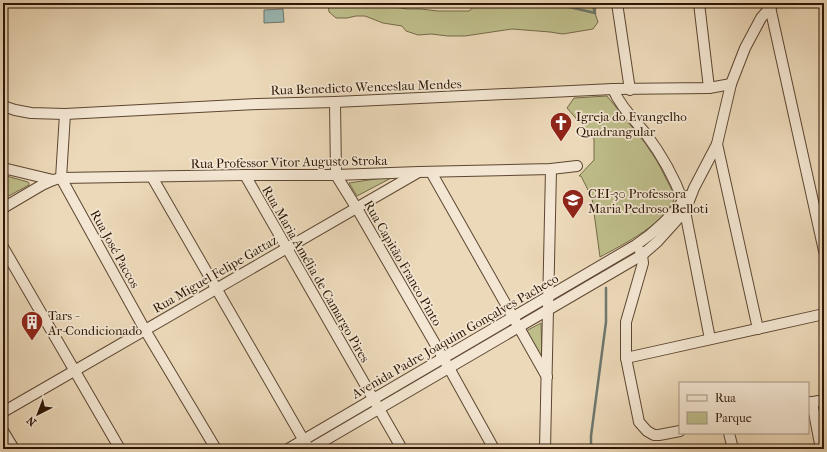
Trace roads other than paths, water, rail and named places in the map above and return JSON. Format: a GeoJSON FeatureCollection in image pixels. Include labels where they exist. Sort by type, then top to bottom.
{"type":"FeatureCollection","features":[{"type":"Feature","properties":{"kind":"street"},"geometry":{"type":"LineString","coordinates":[[617,3],[630,90]]}},
{"type":"Feature","properties":{"kind":"street"},"geometry":{"type":"LineString","coordinates":[[699,3],[710,88]]}},
{"type":"Feature","properties":{"kind":"street"},"geometry":{"type":"LineString","coordinates":[[772,5],[824,251]]}},
{"type":"Feature","properties":{"kind":"street","name":"Avenida Padre Joaquim Gonçalves Pacheco"},"geometry":{"type":"LineString","coordinates":[[288,449],[307,446],[379,409],[642,255],[657,242],[684,206],[717,144],[731,84],[745,48],[761,18],[772,5]]}},
{"type":"Feature","properties":{"kind":"street","name":"Rua Benedicto Wenceslau Mendes"},"geometry":{"type":"LineString","coordinates":[[3,106],[31,113],[65,114],[613,89],[710,88],[731,84]]}},
{"type":"Feature","properties":{"kind":"street"},"geometry":{"type":"LineString","coordinates":[[613,89],[616,97],[664,161],[677,184],[684,206],[710,339]]}},
{"type":"Feature","properties":{"kind":"street"},"geometry":{"type":"LineString","coordinates":[[335,102],[336,175]]}},
{"type":"Feature","properties":{"kind":"street"},"geometry":{"type":"LineString","coordinates":[[3,208],[42,185],[57,179],[65,114]]}},
{"type":"Feature","properties":{"kind":"street"},"geometry":{"type":"LineString","coordinates":[[717,144],[758,329]]}},
{"type":"Feature","properties":{"kind":"street","name":"Rua Professor Vitor Augusto Stroka"},"geometry":{"type":"LineString","coordinates":[[3,168],[57,179],[244,175],[336,175],[551,169],[577,166]]}},
{"type":"Feature","properties":{"kind":"street"},"geometry":{"type":"LineString","coordinates":[[545,449],[551,169]]}},
{"type":"Feature","properties":{"kind":"street","name":"Rua Miguel Felipe Gattaz"},"geometry":{"type":"LineString","coordinates":[[3,412],[419,172]]}},
{"type":"Feature","properties":{"kind":"street"},"geometry":{"type":"LineString","coordinates":[[430,172],[547,377]]}},
{"type":"Feature","properties":{"kind":"street","name":"Rua Maria Amélia de Camargo Pires"},"geometry":{"type":"LineString","coordinates":[[244,175],[402,449]]}},
{"type":"Feature","properties":{"kind":"street","name":"Rua Capitão Franco Pinto"},"geometry":{"type":"LineString","coordinates":[[336,175],[449,368],[494,449]]}},
{"type":"Feature","properties":{"kind":"street"},"geometry":{"type":"LineString","coordinates":[[152,177],[307,446]]}},
{"type":"Feature","properties":{"kind":"street","name":"Rua José Paccos"},"geometry":{"type":"LineString","coordinates":[[57,179],[216,449]]}},
{"type":"Feature","properties":{"kind":"street","name":"Avenida Padre Joaquim Gonçalves Pacheco"},"geometry":{"type":"LineString","coordinates":[[307,446],[373,399],[636,245],[648,237],[684,206]]}},
{"type":"Feature","properties":{"kind":"street"},"geometry":{"type":"LineString","coordinates":[[636,245],[642,255],[643,263],[626,322],[626,358],[639,422],[647,431],[654,435],[679,431]]}},
{"type":"Feature","properties":{"kind":"street"},"geometry":{"type":"LineString","coordinates":[[3,247],[120,449]]}},
{"type":"Feature","properties":{"kind":"street"},"geometry":{"type":"LineString","coordinates":[[626,358],[824,314]]}},
{"type":"Feature","properties":{"kind":"street"},"geometry":{"type":"LineString","coordinates":[[821,449],[810,403],[824,400]]}},
{"type":"Feature","properties":{"kind":"street"},"geometry":{"type":"LineString","coordinates":[[3,430],[14,449]]}},
{"type":"Feature","properties":{"kind":"street"},"geometry":{"type":"LineString","coordinates":[[729,434],[733,449]]}},
{"type":"Feature","properties":{"kind":"water"},"geometry":{"type":"Polygon","coordinates":[[[283,9],[284,22],[264,23],[264,10],[283,9]]]}},
{"type":"Feature","properties":{"kind":"waterway"},"geometry":{"type":"LineString","coordinates":[[552,3],[595,13]]}},
{"type":"Feature","properties":{"kind":"waterway"},"geometry":{"type":"LineString","coordinates":[[592,3],[595,13]]}},
{"type":"Feature","properties":{"kind":"waterway"},"geometry":{"type":"LineString","coordinates":[[591,449],[591,436],[606,322],[606,288]]}},
{"type":"Feature","properties":{"kind":"place","name":"Igreja do Evangelho Quadrangular"},"geometry":{"type":"Point","coordinates":[561,142]}},
{"type":"Feature","properties":{"kind":"place","name":"CEI-30 Professora Maria Pedroso Belloti"},"geometry":{"type":"Point","coordinates":[573,220]}},
{"type":"Feature","properties":{"kind":"place","name":"Tars - Ar-Condicionado"},"geometry":{"type":"Point","coordinates":[32,342]}}]}
